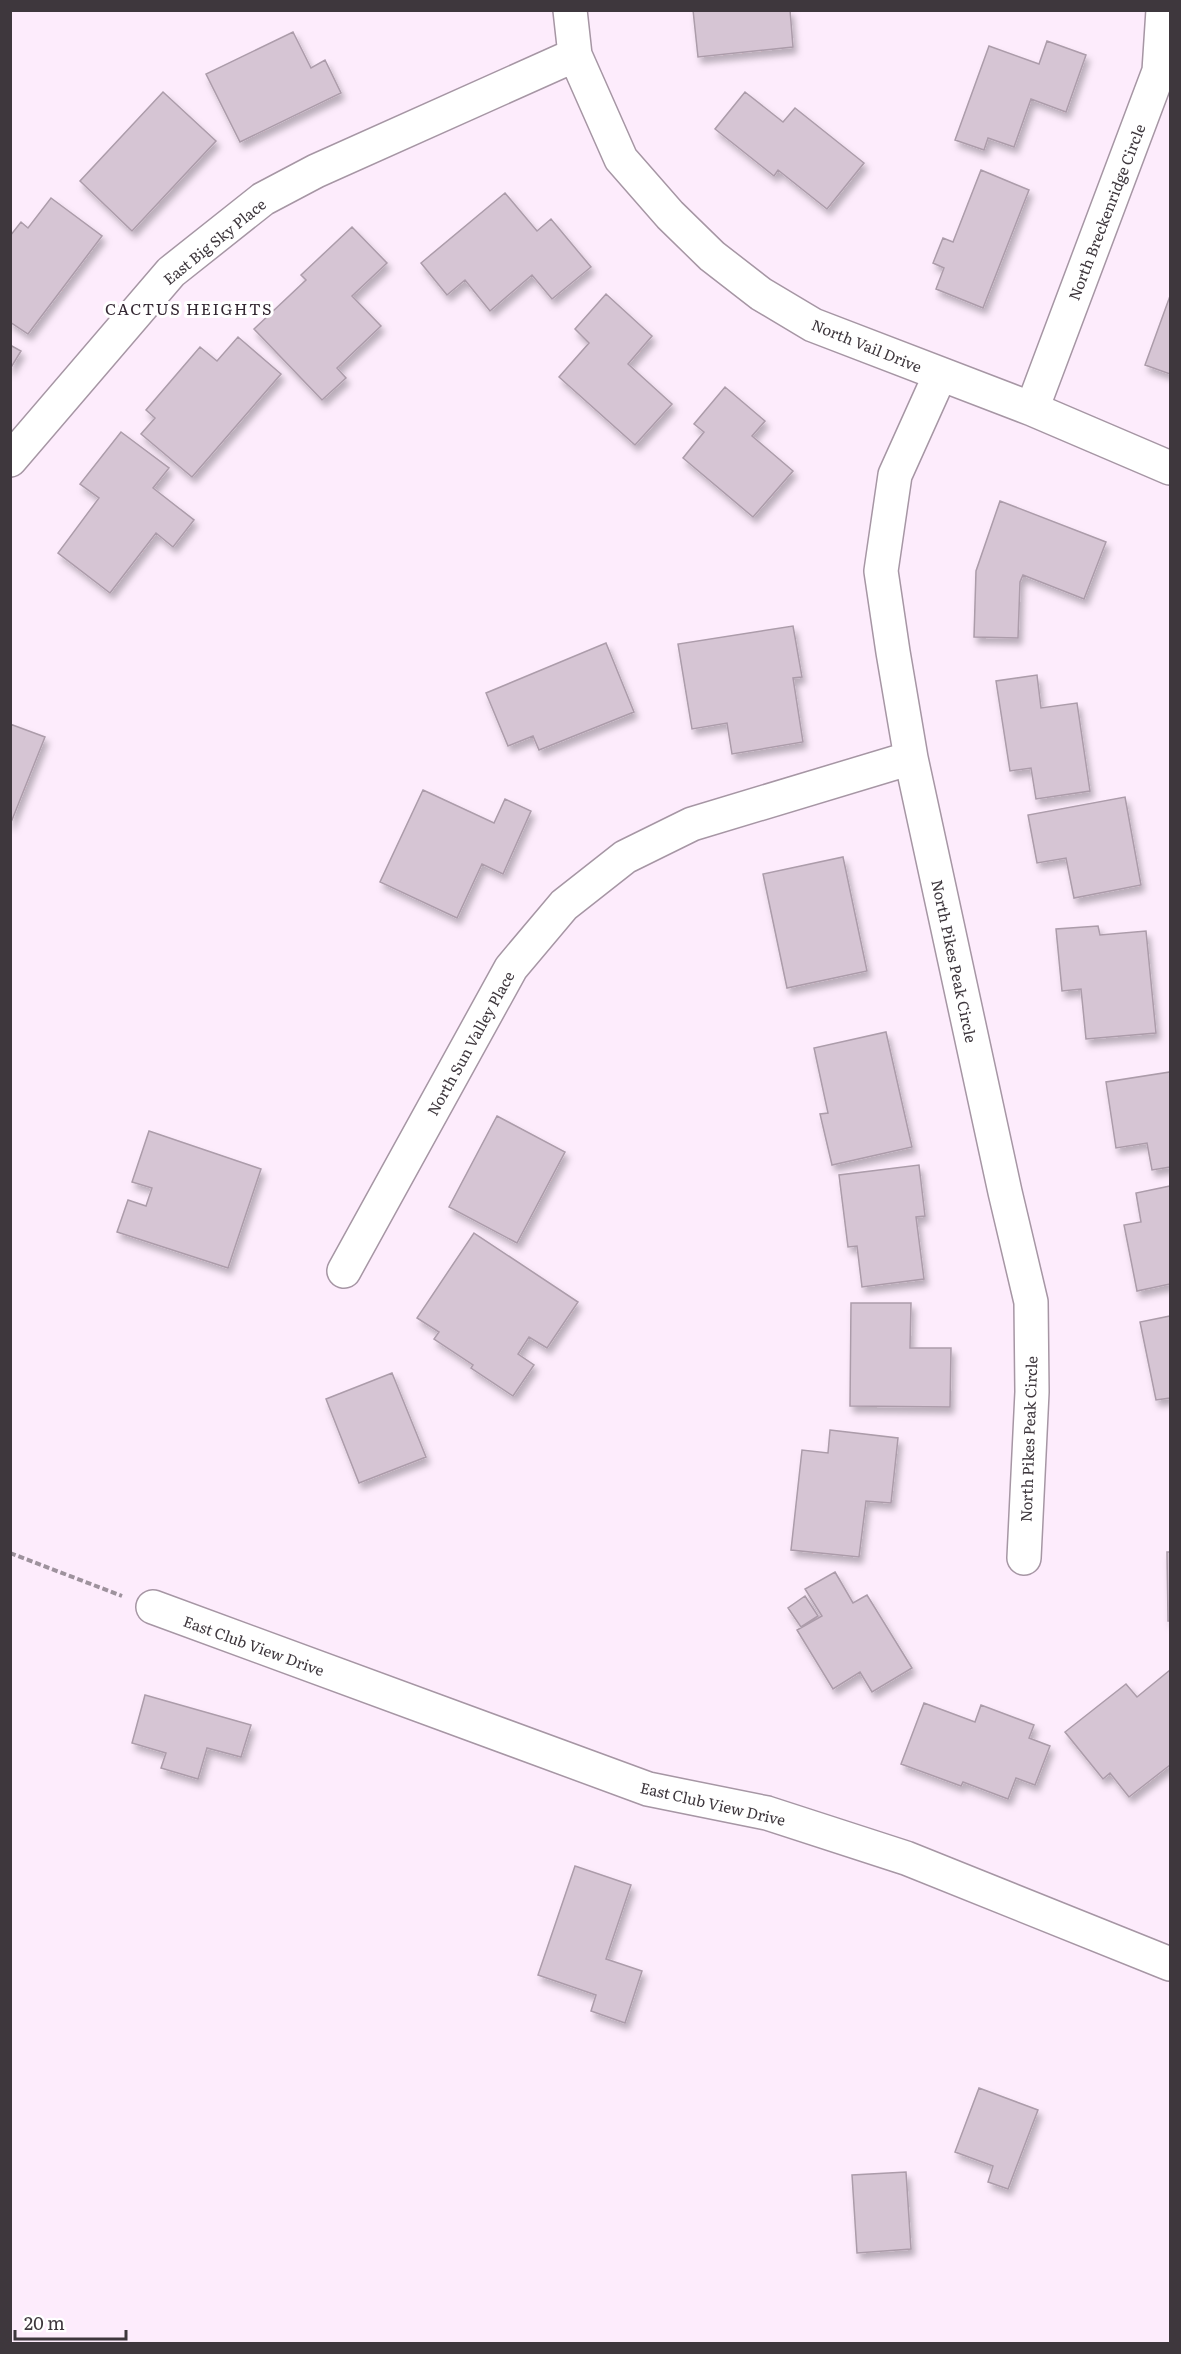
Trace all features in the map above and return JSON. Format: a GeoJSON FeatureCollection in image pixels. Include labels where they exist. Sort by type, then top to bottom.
{"type":"FeatureCollection","features":[{"type":"Feature","properties":{"kind":"street","name":"North Vail Drive"},"geometry":{"type":"LineString","coordinates":[[570,10],[574,55],[621,159],[670,215],[711,256],[761,294],[813,325],[1032,409],[1170,468]]}},
{"type":"Feature","properties":{"kind":"street","name":"North Breckenridge Circle"},"geometry":{"type":"LineString","coordinates":[[1032,409],[1159,71],[1163,10]]}},
{"type":"Feature","properties":{"kind":"street","name":"East Big Sky Place"},"geometry":{"type":"LineString","coordinates":[[10,459],[171,272],[263,200],[316,171],[574,55]]}},
{"type":"Feature","properties":{"kind":"street","name":"North Pikes Peak Circle"},"geometry":{"type":"LineString","coordinates":[[940,375],[895,475],[881,571],[911,758],[1031,1302],[1032,1392],[1024,1558]]}},
{"type":"Feature","properties":{"kind":"street","name":"North Sun Valley Place"},"geometry":{"type":"LineString","coordinates":[[344,1270],[511,969],[564,905],[625,857],[692,824],[911,758]]}},
{"type":"Feature","properties":{"kind":"street","name":"East Club View Drive"},"geometry":{"type":"LineString","coordinates":[[153,1607],[648,1789],[767,1813],[906,1858],[1170,1964]]}},
{"type":"Feature","properties":{"kind":"path"},"geometry":{"type":"LineString","coordinates":[[10,1553],[153,1607]]}},
{"type":"Feature","properties":{"kind":"building"},"geometry":{"type":"Polygon","coordinates":[[[693,10],[790,10],[793,47],[698,57],[693,10]]]}},
{"type":"Feature","properties":{"kind":"building"},"geometry":{"type":"Polygon","coordinates":[[[293,32],[311,68],[325,60],[341,93],[240,142],[206,74],[293,32]]]}},
{"type":"Feature","properties":{"kind":"building"},"geometry":{"type":"Polygon","coordinates":[[[1047,41],[1086,55],[1066,112],[1031,99],[1014,147],[988,138],[984,150],[955,140],[989,46],[1039,64],[1047,41]]]}},
{"type":"Feature","properties":{"kind":"building"},"geometry":{"type":"Polygon","coordinates":[[[163,92],[216,141],[132,231],[80,181],[163,92]]]}},
{"type":"Feature","properties":{"kind":"building"},"geometry":{"type":"Polygon","coordinates":[[[745,92],[783,122],[795,108],[864,163],[827,209],[778,170],[774,176],[715,129],[745,92]]]}},
{"type":"Feature","properties":{"kind":"building"},"geometry":{"type":"Polygon","coordinates":[[[981,170],[1029,190],[983,308],[936,289],[944,268],[933,263],[943,238],[953,242],[981,170]]]}},
{"type":"Feature","properties":{"kind":"building"},"geometry":{"type":"Polygon","coordinates":[[[505,193],[537,231],[551,219],[591,267],[552,299],[532,275],[490,311],[465,280],[447,295],[421,263],[505,193]]]}},
{"type":"Feature","properties":{"kind":"building"},"geometry":{"type":"Polygon","coordinates":[[[51,198],[102,236],[28,334],[10,322],[10,236],[21,222],[28,228],[51,198]]]}},
{"type":"Feature","properties":{"kind":"building"},"geometry":{"type":"Polygon","coordinates":[[[352,227],[387,263],[352,296],[381,326],[337,368],[346,378],[322,400],[254,329],[306,280],[301,275],[352,227]]]}},
{"type":"Feature","properties":{"kind":"building"},"geometry":{"type":"Polygon","coordinates":[[[606,294],[652,336],[628,364],[672,404],[635,445],[559,377],[589,343],[575,329],[606,294]]]}},
{"type":"Feature","properties":{"kind":"building"},"geometry":{"type":"Polygon","coordinates":[[[1170,296],[1170,374],[1145,365],[1170,296]]]}},
{"type":"Feature","properties":{"kind":"building"},"geometry":{"type":"Polygon","coordinates":[[[238,337],[281,374],[192,477],[141,434],[155,418],[146,410],[200,347],[217,361],[238,337]]]}},
{"type":"Feature","properties":{"kind":"building"},"geometry":{"type":"Polygon","coordinates":[[[10,345],[21,351],[10,369],[10,345]]]}},
{"type":"Feature","properties":{"kind":"building"},"geometry":{"type":"Polygon","coordinates":[[[725,387],[765,421],[752,436],[793,471],[753,517],[683,458],[704,432],[694,424],[725,387]]]}},
{"type":"Feature","properties":{"kind":"building"},"geometry":{"type":"Polygon","coordinates":[[[121,432],[169,468],[153,488],[194,520],[173,547],[156,533],[110,593],[58,553],[99,498],[80,484],[121,432]]]}},
{"type":"Feature","properties":{"kind":"building"},"geometry":{"type":"Polygon","coordinates":[[[1000,501],[1106,542],[1084,599],[1023,575],[1020,582],[1018,638],[974,637],[976,571],[1000,501]]]}},
{"type":"Feature","properties":{"kind":"building"},"geometry":{"type":"Polygon","coordinates":[[[793,626],[802,677],[793,678],[803,742],[732,754],[727,723],[692,729],[678,644],[793,626]]]}},
{"type":"Feature","properties":{"kind":"building"},"geometry":{"type":"Polygon","coordinates":[[[606,643],[634,712],[539,750],[533,736],[508,746],[486,693],[606,643]]]}},
{"type":"Feature","properties":{"kind":"building"},"geometry":{"type":"Polygon","coordinates":[[[1037,675],[1041,708],[1077,703],[1090,791],[1036,799],[1031,768],[1010,771],[996,681],[1037,675]]]}},
{"type":"Feature","properties":{"kind":"building"},"geometry":{"type":"Polygon","coordinates":[[[10,724],[45,737],[10,825],[10,724]]]}},
{"type":"Feature","properties":{"kind":"building"},"geometry":{"type":"Polygon","coordinates":[[[423,790],[494,823],[505,799],[531,811],[503,874],[482,864],[457,918],[380,882],[423,790]]]}},
{"type":"Feature","properties":{"kind":"building"},"geometry":{"type":"Polygon","coordinates":[[[1125,797],[1141,885],[1074,898],[1066,858],[1037,863],[1028,815],[1125,797]]]}},
{"type":"Feature","properties":{"kind":"building"},"geometry":{"type":"Polygon","coordinates":[[[843,857],[867,971],[787,988],[763,874],[843,857]]]}},
{"type":"Feature","properties":{"kind":"building"},"geometry":{"type":"Polygon","coordinates":[[[1098,926],[1100,935],[1146,931],[1156,1033],[1086,1039],[1081,989],[1062,991],[1056,929],[1098,926]]]}},
{"type":"Feature","properties":{"kind":"building"},"geometry":{"type":"Polygon","coordinates":[[[886,1032],[912,1147],[832,1165],[820,1114],[828,1113],[814,1048],[886,1032]]]}},
{"type":"Feature","properties":{"kind":"building"},"geometry":{"type":"Polygon","coordinates":[[[1170,1072],[1170,1167],[1152,1170],[1147,1143],[1116,1148],[1106,1082],[1170,1072]]]}},
{"type":"Feature","properties":{"kind":"building"},"geometry":{"type":"Polygon","coordinates":[[[497,1116],[565,1152],[517,1243],[449,1207],[497,1116]]]}},
{"type":"Feature","properties":{"kind":"building"},"geometry":{"type":"Polygon","coordinates":[[[149,1131],[261,1169],[228,1268],[117,1232],[128,1200],[146,1206],[152,1188],[132,1182],[149,1131]]]}},
{"type":"Feature","properties":{"kind":"building"},"geometry":{"type":"Polygon","coordinates":[[[919,1165],[925,1216],[916,1217],[924,1279],[862,1287],[857,1246],[848,1247],[839,1175],[919,1165]]]}},
{"type":"Feature","properties":{"kind":"building"},"geometry":{"type":"Polygon","coordinates":[[[1170,1186],[1170,1284],[1137,1291],[1124,1225],[1141,1222],[1136,1193],[1170,1186]]]}},
{"type":"Feature","properties":{"kind":"building"},"geometry":{"type":"Polygon","coordinates":[[[474,1233],[578,1302],[547,1348],[529,1337],[518,1354],[534,1365],[513,1396],[471,1368],[473,1365],[434,1339],[439,1332],[417,1318],[474,1233]]]}},
{"type":"Feature","properties":{"kind":"building"},"geometry":{"type":"Polygon","coordinates":[[[851,1303],[911,1303],[910,1348],[951,1348],[950,1407],[850,1406],[851,1303]]]}},
{"type":"Feature","properties":{"kind":"building"},"geometry":{"type":"Polygon","coordinates":[[[1170,1316],[1170,1398],[1156,1400],[1140,1322],[1170,1316]]]}},
{"type":"Feature","properties":{"kind":"building"},"geometry":{"type":"Polygon","coordinates":[[[392,1373],[426,1457],[359,1483],[326,1399],[392,1373]]]}},
{"type":"Feature","properties":{"kind":"building"},"geometry":{"type":"Polygon","coordinates":[[[830,1430],[898,1438],[891,1503],[866,1501],[859,1557],[791,1550],[802,1450],[828,1453],[830,1430]]]}},
{"type":"Feature","properties":{"kind":"building"},"geometry":{"type":"Polygon","coordinates":[[[1167,1552],[1170,1552],[1170,1621],[1168,1621],[1167,1552]]]}},
{"type":"Feature","properties":{"kind":"building"},"geometry":{"type":"Polygon","coordinates":[[[835,1572],[853,1603],[867,1595],[912,1668],[872,1692],[860,1672],[833,1689],[797,1630],[822,1616],[805,1589],[835,1572]]]}},
{"type":"Feature","properties":{"kind":"building"},"geometry":{"type":"Polygon","coordinates":[[[805,1596],[818,1616],[801,1627],[788,1608],[805,1596]]]}},
{"type":"Feature","properties":{"kind":"building"},"geometry":{"type":"Polygon","coordinates":[[[1170,1670],[1170,1765],[1129,1797],[1110,1773],[1103,1779],[1065,1732],[1126,1684],[1137,1697],[1170,1670]]]}},
{"type":"Feature","properties":{"kind":"building"},"geometry":{"type":"Polygon","coordinates":[[[145,1695],[251,1725],[241,1757],[207,1748],[198,1779],[161,1768],[166,1753],[132,1743],[145,1695]]]}},
{"type":"Feature","properties":{"kind":"building"},"geometry":{"type":"Polygon","coordinates":[[[924,1703],[975,1722],[981,1705],[1034,1725],[1029,1738],[1050,1746],[1035,1785],[1016,1778],[1008,1799],[963,1782],[961,1786],[901,1764],[924,1703]]]}},
{"type":"Feature","properties":{"kind":"building"},"geometry":{"type":"Polygon","coordinates":[[[575,1866],[631,1885],[606,1959],[642,1971],[625,2023],[591,2011],[596,1995],[538,1975],[575,1866]]]}},
{"type":"Feature","properties":{"kind":"building"},"geometry":{"type":"Polygon","coordinates":[[[979,2088],[1038,2110],[1008,2189],[988,2182],[993,2166],[955,2152],[979,2088]]]}},
{"type":"Feature","properties":{"kind":"building"},"geometry":{"type":"Polygon","coordinates":[[[906,2172],[911,2249],[857,2253],[852,2175],[906,2172]]]}},
{"type":"Feature","properties":{"kind":"district","name":"CACTUS HEIGHTS"},"geometry":{"type":"Point","coordinates":[189,308]}}]}
